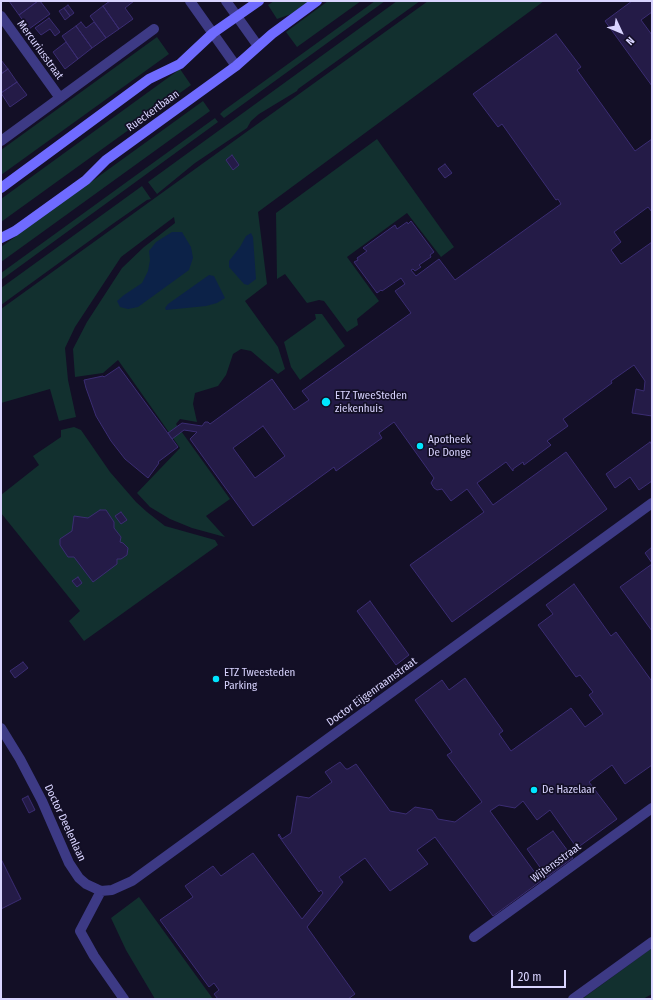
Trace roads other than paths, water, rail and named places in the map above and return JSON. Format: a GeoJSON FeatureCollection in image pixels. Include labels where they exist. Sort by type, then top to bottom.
{"type":"FeatureCollection","features":[{"type":"Feature","properties":{"kind":"main road"},"geometry":{"type":"LineString","coordinates":[[1,188],[149,80],[180,64],[213,33],[259,1]]}},
{"type":"Feature","properties":{"kind":"main road","name":"Rueckertbaan"},"geometry":{"type":"LineString","coordinates":[[1,238],[15,231],[86,180],[106,160],[236,66],[279,28],[317,1]]}},
{"type":"Feature","properties":{"kind":"street"},"geometry":{"type":"LineString","coordinates":[[190,1],[236,66]]}},
{"type":"Feature","properties":{"kind":"street"},"geometry":{"type":"LineString","coordinates":[[226,1],[258,46]]}},
{"type":"Feature","properties":{"kind":"street","name":"Mercuriusstraat"},"geometry":{"type":"LineString","coordinates":[[1,16],[60,98]]}},
{"type":"Feature","properties":{"kind":"street"},"geometry":{"type":"LineString","coordinates":[[1,141],[154,29]]}},
{"type":"Feature","properties":{"kind":"street","name":"Doctor Eijgenraamstraat"},"geometry":{"type":"LineString","coordinates":[[102,890],[112,890],[132,881],[652,503]]}},
{"type":"Feature","properties":{"kind":"street","name":"Doctor Deelenlaan"},"geometry":{"type":"LineString","coordinates":[[1,728],[20,759],[38,794],[69,863],[82,881],[93,888],[102,890]]}},
{"type":"Feature","properties":{"kind":"street","name":"Wijtensstraat"},"geometry":{"type":"LineString","coordinates":[[474,937],[652,808]]}},
{"type":"Feature","properties":{"kind":"street"},"geometry":{"type":"LineString","coordinates":[[102,890],[80,931],[94,956],[124,999]]}},
{"type":"Feature","properties":{"kind":"street"},"geometry":{"type":"LineString","coordinates":[[574,999],[652,942]]}},
{"type":"Feature","properties":{"kind":"water"},"geometry":{"type":"Polygon","coordinates":[[[172,232],[182,232],[191,247],[193,258],[189,270],[138,307],[128,309],[120,307],[117,301],[142,283],[148,271],[150,260],[149,251],[156,242],[172,232]]]}},
{"type":"Feature","properties":{"kind":"water"},"geometry":{"type":"Polygon","coordinates":[[[251,233],[253,237],[256,279],[248,285],[244,284],[229,267],[229,261],[240,247],[246,236],[251,233]]]}},
{"type":"Feature","properties":{"kind":"water"},"geometry":{"type":"Polygon","coordinates":[[[209,275],[214,276],[225,298],[217,303],[206,306],[166,310],[165,308],[168,304],[209,275]]]}},
{"type":"Feature","properties":{"kind":"place","name":"ETZ TweeSteden ziekenhuis"},"geometry":{"type":"Point","coordinates":[326,402]}},
{"type":"Feature","properties":{"kind":"place","name":"Apotheek De Donge"},"geometry":{"type":"Point","coordinates":[420,446]}},
{"type":"Feature","properties":{"kind":"place","name":"ETZ Tweesteden Parking"},"geometry":{"type":"Point","coordinates":[216,679]}},
{"type":"Feature","properties":{"kind":"place","name":"De Hazelaar"},"geometry":{"type":"Point","coordinates":[534,790]}}]}
